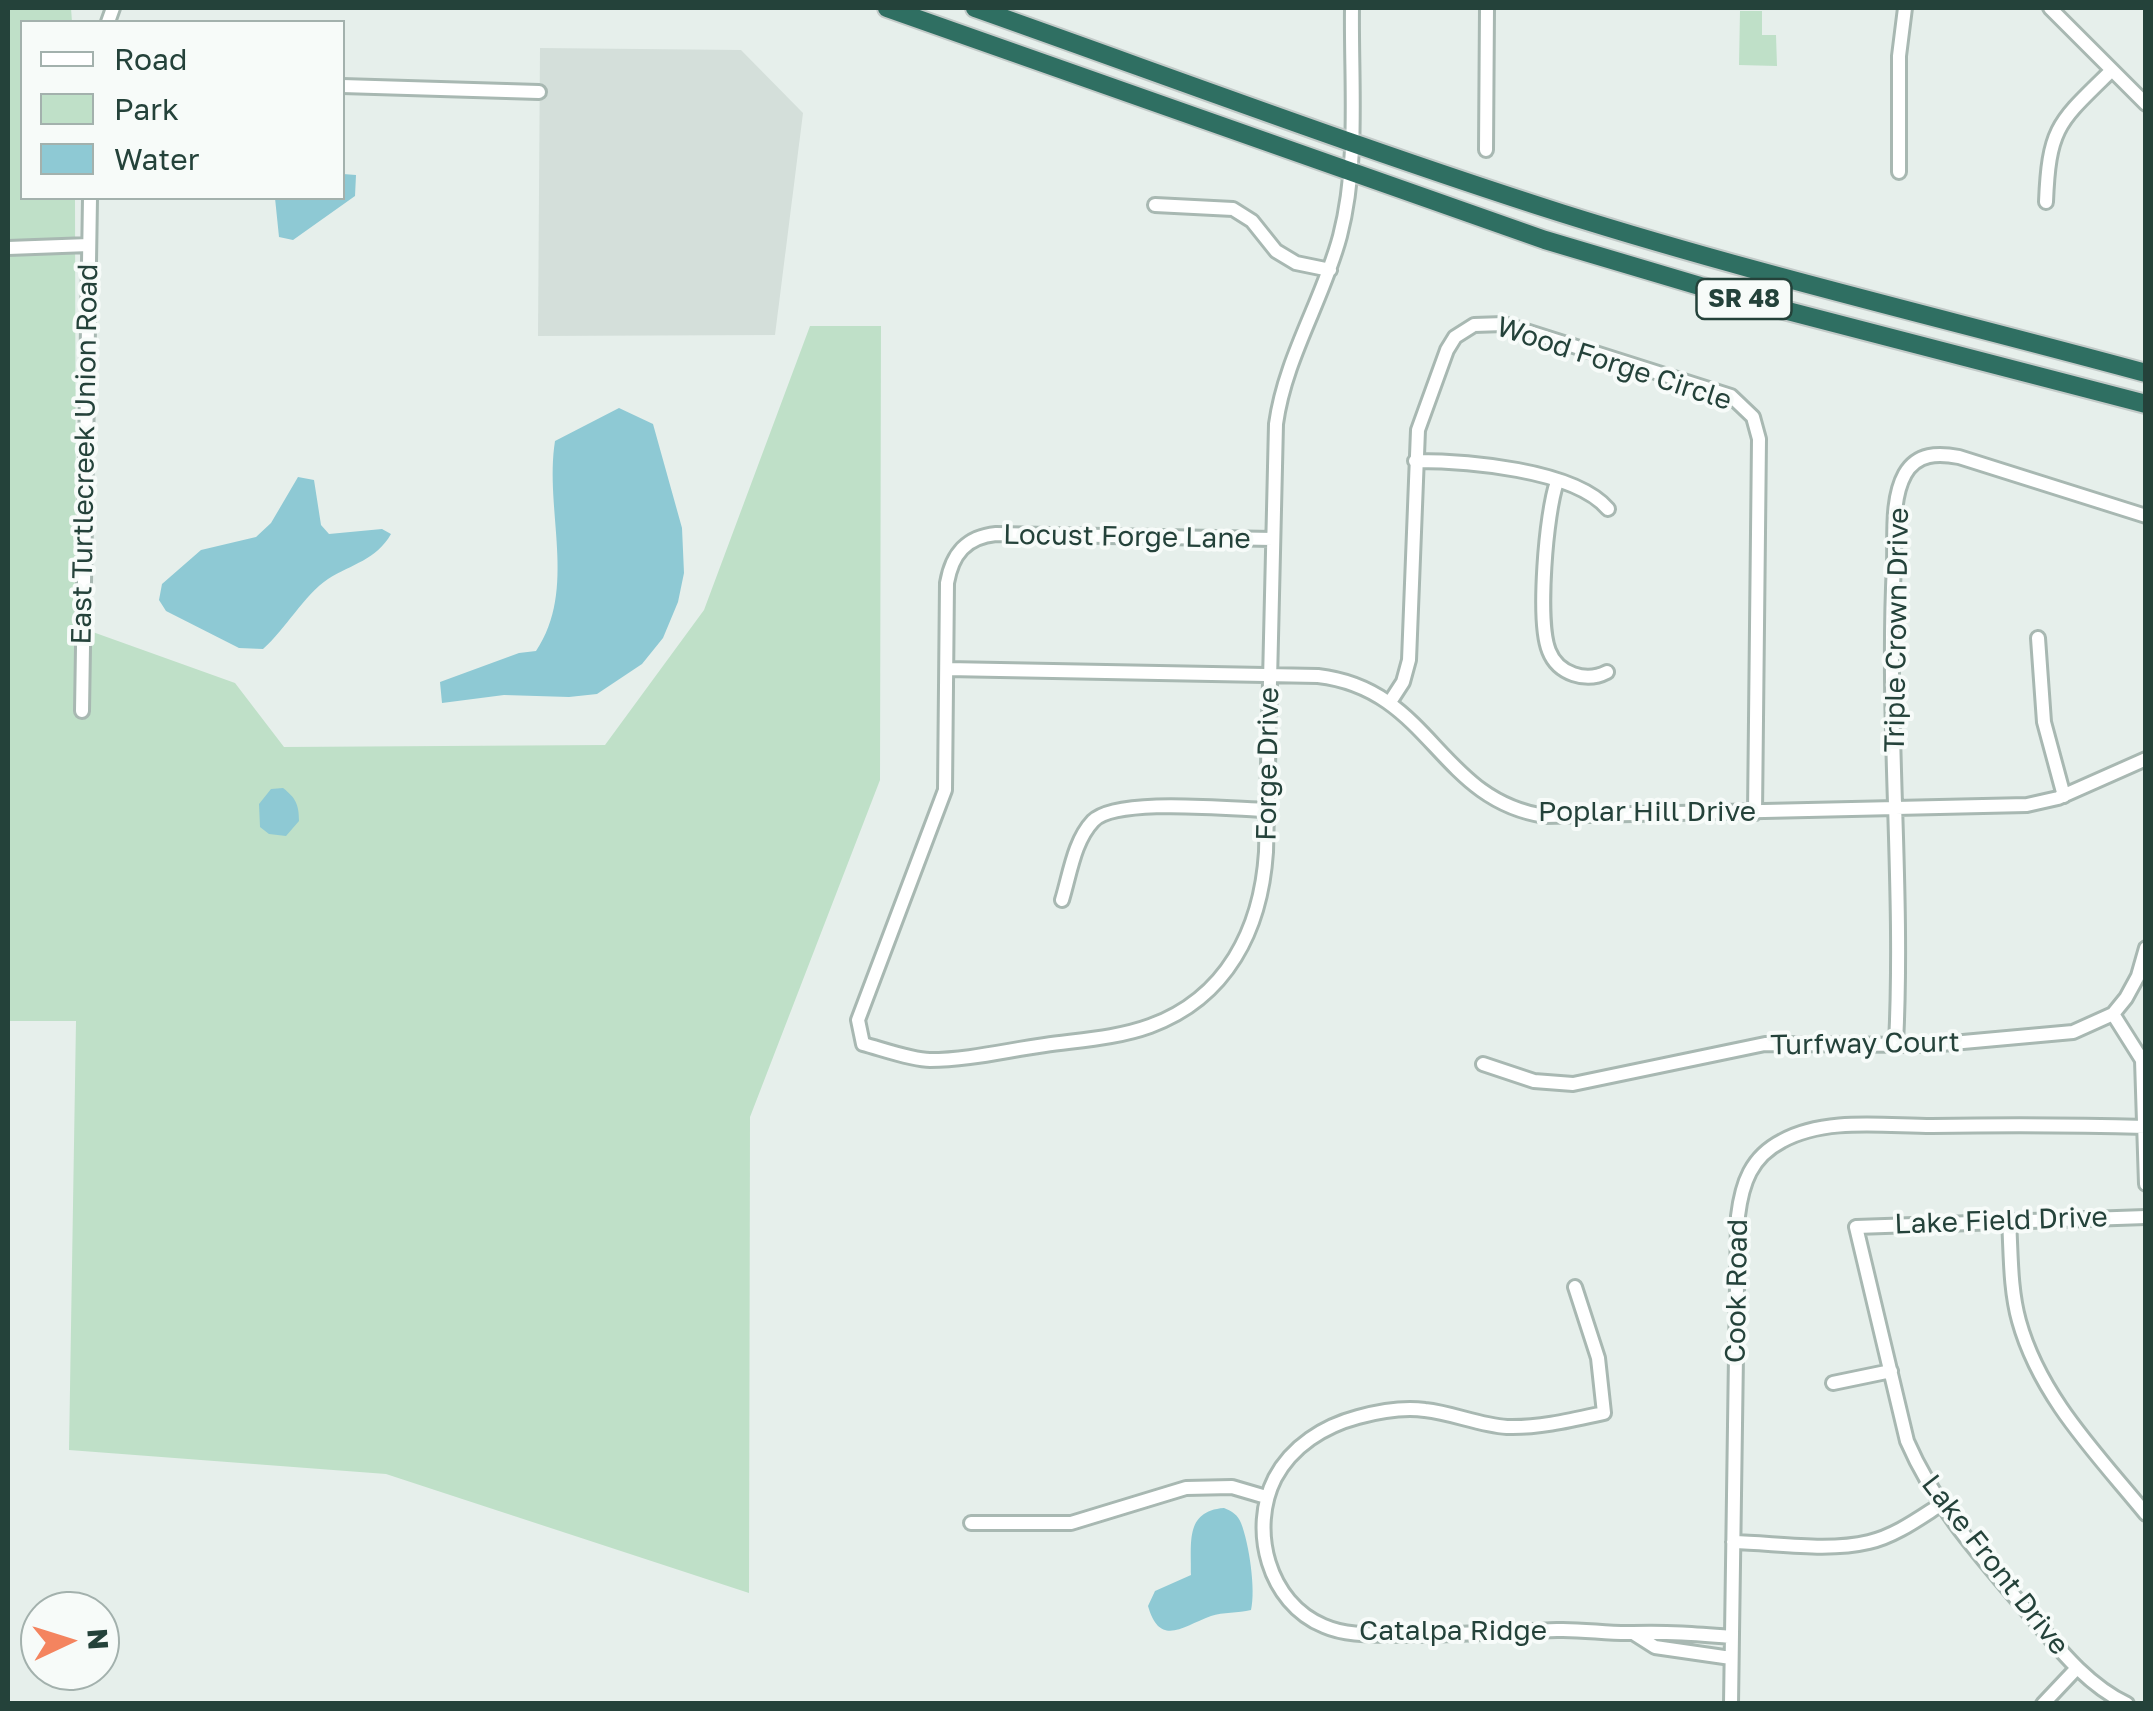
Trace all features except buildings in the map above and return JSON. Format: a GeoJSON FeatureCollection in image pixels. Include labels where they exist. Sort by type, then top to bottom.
{"type":"FeatureCollection","features":[{"type":"Feature","properties":{"kind":"highway"},"geometry":{"type":"LineString","coordinates":[[868,8],[989,44]]}},
{"type":"Feature","properties":{"kind":"highway","name":"SR 48"},"geometry":{"type":"LineString","coordinates":[[887,8],[1349,173],[1632,267],[2146,404]]}},
{"type":"Feature","properties":{"kind":"highway","name":"SR 48"},"geometry":{"type":"LineString","coordinates":[[976,8],[1350,142],[1687,252],[2146,373]]}},
{"type":"Feature","properties":{"kind":"street","name":"Forge Drive"},"geometry":{"type":"LineString","coordinates":[[863,1044],[933,1060],[1130,1032],[1180,1012],[1216,984],[1247,941],[1264,883],[1278,409],[1330,270],[1346,209],[1352,8]]}},
{"type":"Feature","properties":{"kind":"street"},"geometry":{"type":"LineString","coordinates":[[1486,150],[1488,8]]}},
{"type":"Feature","properties":{"kind":"street"},"geometry":{"type":"LineString","coordinates":[[1900,172],[1899,56],[1904,8]]}},
{"type":"Feature","properties":{"kind":"street"},"geometry":{"type":"LineString","coordinates":[[2050,8],[2146,104]]}},
{"type":"Feature","properties":{"kind":"street"},"geometry":{"type":"LineString","coordinates":[[2046,202],[2048,162],[2060,125],[2112,70]]}},
{"type":"Feature","properties":{"kind":"street"},"geometry":{"type":"LineString","coordinates":[[345,86],[539,92]]}},
{"type":"Feature","properties":{"kind":"street","name":"East Turtlecreek Union Road"},"geometry":{"type":"LineString","coordinates":[[82,710],[90,200]]}},
{"type":"Feature","properties":{"kind":"street"},"geometry":{"type":"LineString","coordinates":[[1155,205],[1233,209],[1252,220],[1276,252],[1296,263],[1330,270]]}},
{"type":"Feature","properties":{"kind":"street"},"geometry":{"type":"LineString","coordinates":[[8,248],[88,245]]}},
{"type":"Feature","properties":{"kind":"street","name":"Wood Forge Circle"},"geometry":{"type":"LineString","coordinates":[[1390,702],[1404,682],[1409,660],[1418,430],[1447,350],[1460,332],[1482,323],[1504,324],[1732,396],[1744,405],[1756,424],[1755,813]]}},
{"type":"Feature","properties":{"kind":"street","name":"Triple Crown Drive"},"geometry":{"type":"LineString","coordinates":[[1896,1044],[1899,973],[1893,580],[1902,481],[1909,468],[1928,456],[1958,457],[2146,516]]}},
{"type":"Feature","properties":{"kind":"street"},"geometry":{"type":"LineString","coordinates":[[1415,460],[1481,462],[1591,494],[1608,509]]}},
{"type":"Feature","properties":{"kind":"street"},"geometry":{"type":"LineString","coordinates":[[1557,482],[1551,498],[1546,544],[1548,649],[1555,662],[1572,674],[1594,677],[1607,672]]}},
{"type":"Feature","properties":{"kind":"street","name":"Locust Forge Lane"},"geometry":{"type":"LineString","coordinates":[[863,1044],[858,1020],[945,790],[949,568],[956,554],[974,539],[996,534],[1273,539]]}},
{"type":"Feature","properties":{"kind":"street"},"geometry":{"type":"LineString","coordinates":[[2038,638],[2044,722],[2064,796]]}},
{"type":"Feature","properties":{"kind":"street","name":"Poplar Hill Drive"},"geometry":{"type":"LineString","coordinates":[[946,669],[1270,675],[1348,681],[1390,702],[1417,725],[1468,782],[1515,809],[1560,817],[2027,805],[2064,796],[2146,758]]}},
{"type":"Feature","properties":{"kind":"street"},"geometry":{"type":"LineString","coordinates":[[1062,900],[1082,837],[1096,818],[1110,810],[1268,810]]}},
{"type":"Feature","properties":{"kind":"street"},"geometry":{"type":"LineString","coordinates":[[2146,948],[2133,988],[2113,1014],[2142,1060],[2146,1184]]}},
{"type":"Feature","properties":{"kind":"street","name":"Turfway Court"},"geometry":{"type":"LineString","coordinates":[[1483,1064],[1534,1081],[1572,1084],[1766,1044],[1930,1045],[2057,1034],[2087,1028],[2113,1014]]}},
{"type":"Feature","properties":{"kind":"street","name":"Cook Road"},"geometry":{"type":"LineString","coordinates":[[1731,1704],[1738,1216],[1741,1191],[1758,1158],[1795,1134],[1834,1127],[2145,1126]]}},
{"type":"Feature","properties":{"kind":"street","name":"Lake Field Drive"},"geometry":{"type":"LineString","coordinates":[[1856,1227],[2146,1217]]}},
{"type":"Feature","properties":{"kind":"street"},"geometry":{"type":"LineString","coordinates":[[2008,1220],[2015,1302],[2030,1355],[2048,1392],[2146,1514]]}},
{"type":"Feature","properties":{"kind":"street","name":"Lake Front Drive"},"geometry":{"type":"LineString","coordinates":[[1856,1227],[1907,1441],[1940,1505],[2077,1668],[2128,1704]]}},
{"type":"Feature","properties":{"kind":"street","name":"Catalpa Ridge"},"geometry":{"type":"LineString","coordinates":[[1575,1287],[1598,1358],[1604,1412],[1561,1423],[1510,1427],[1425,1410],[1393,1410],[1358,1417],[1312,1437],[1291,1455],[1266,1498],[1262,1526],[1266,1557],[1274,1578],[1298,1609],[1323,1626],[1358,1634],[1657,1630],[1731,1638]]}},
{"type":"Feature","properties":{"kind":"street"},"geometry":{"type":"LineString","coordinates":[[1834,1383],[1891,1372]]}},
{"type":"Feature","properties":{"kind":"street"},"geometry":{"type":"LineString","coordinates":[[971,1524],[1071,1522],[1186,1488],[1232,1487],[1266,1498]]}},
{"type":"Feature","properties":{"kind":"street"},"geometry":{"type":"LineString","coordinates":[[1733,1542],[1871,1542],[1911,1524],[1940,1505]]}},
{"type":"Feature","properties":{"kind":"street","name":"Catalpa Ridge"},"geometry":{"type":"LineString","coordinates":[[1632,1633],[1655,1647],[1731,1658]]}},
{"type":"Feature","properties":{"kind":"street"},"geometry":{"type":"LineString","coordinates":[[2042,1704],[2077,1668]]}},
{"type":"Feature","properties":{"kind":"shaded area"},"geometry":{"type":"Polygon","coordinates":[[[540,48],[741,50],[803,113],[775,335],[538,336],[540,48]]]}},
{"type":"Feature","properties":{"kind":"green space"},"geometry":{"type":"Polygon","coordinates":[[[8,8],[71,8],[72,20],[20,20],[20,200],[75,200],[76,626],[235,683],[284,747],[605,745],[704,610],[810,326],[881,326],[880,780],[750,1117],[749,1593],[386,1474],[69,1450],[76,1021],[8,1021],[8,8]]]}},
{"type":"Feature","properties":{"kind":"green space"},"geometry":{"type":"Polygon","coordinates":[[[1740,11],[1762,11],[1762,35],[1776,35],[1777,66],[1739,65],[1740,11]]]}},
{"type":"Feature","properties":{"kind":"water"},"geometry":{"type":"Polygon","coordinates":[[[345,174],[356,175],[355,196],[293,240],[279,237],[275,200],[345,200],[345,174]]]}},
{"type":"Feature","properties":{"kind":"water"},"geometry":{"type":"Polygon","coordinates":[[[619,408],[653,424],[682,528],[684,573],[678,602],[663,638],[642,664],[597,694],[504,695],[442,703],[440,682],[519,653],[536,651],[548,627],[558,576],[553,494],[555,441],[619,408]]]}},
{"type":"Feature","properties":{"kind":"water"},"geometry":{"type":"Polygon","coordinates":[[[298,477],[314,480],[321,525],[329,534],[382,529],[391,534],[385,543],[371,556],[319,586],[263,649],[239,648],[166,611],[159,600],[162,584],[201,550],[256,537],[271,523],[298,477]]]}},
{"type":"Feature","properties":{"kind":"water"},"geometry":{"type":"Polygon","coordinates":[[[283,788],[294,799],[299,815],[299,821],[286,836],[269,834],[260,827],[259,804],[271,789],[283,788]]]}},
{"type":"Feature","properties":{"kind":"water"},"geometry":{"type":"Polygon","coordinates":[[[1224,1508],[1240,1520],[1244,1532],[1252,1579],[1251,1610],[1216,1615],[1174,1630],[1159,1627],[1148,1606],[1155,1591],[1191,1575],[1191,1541],[1196,1522],[1211,1510],[1224,1508]]]}}]}
